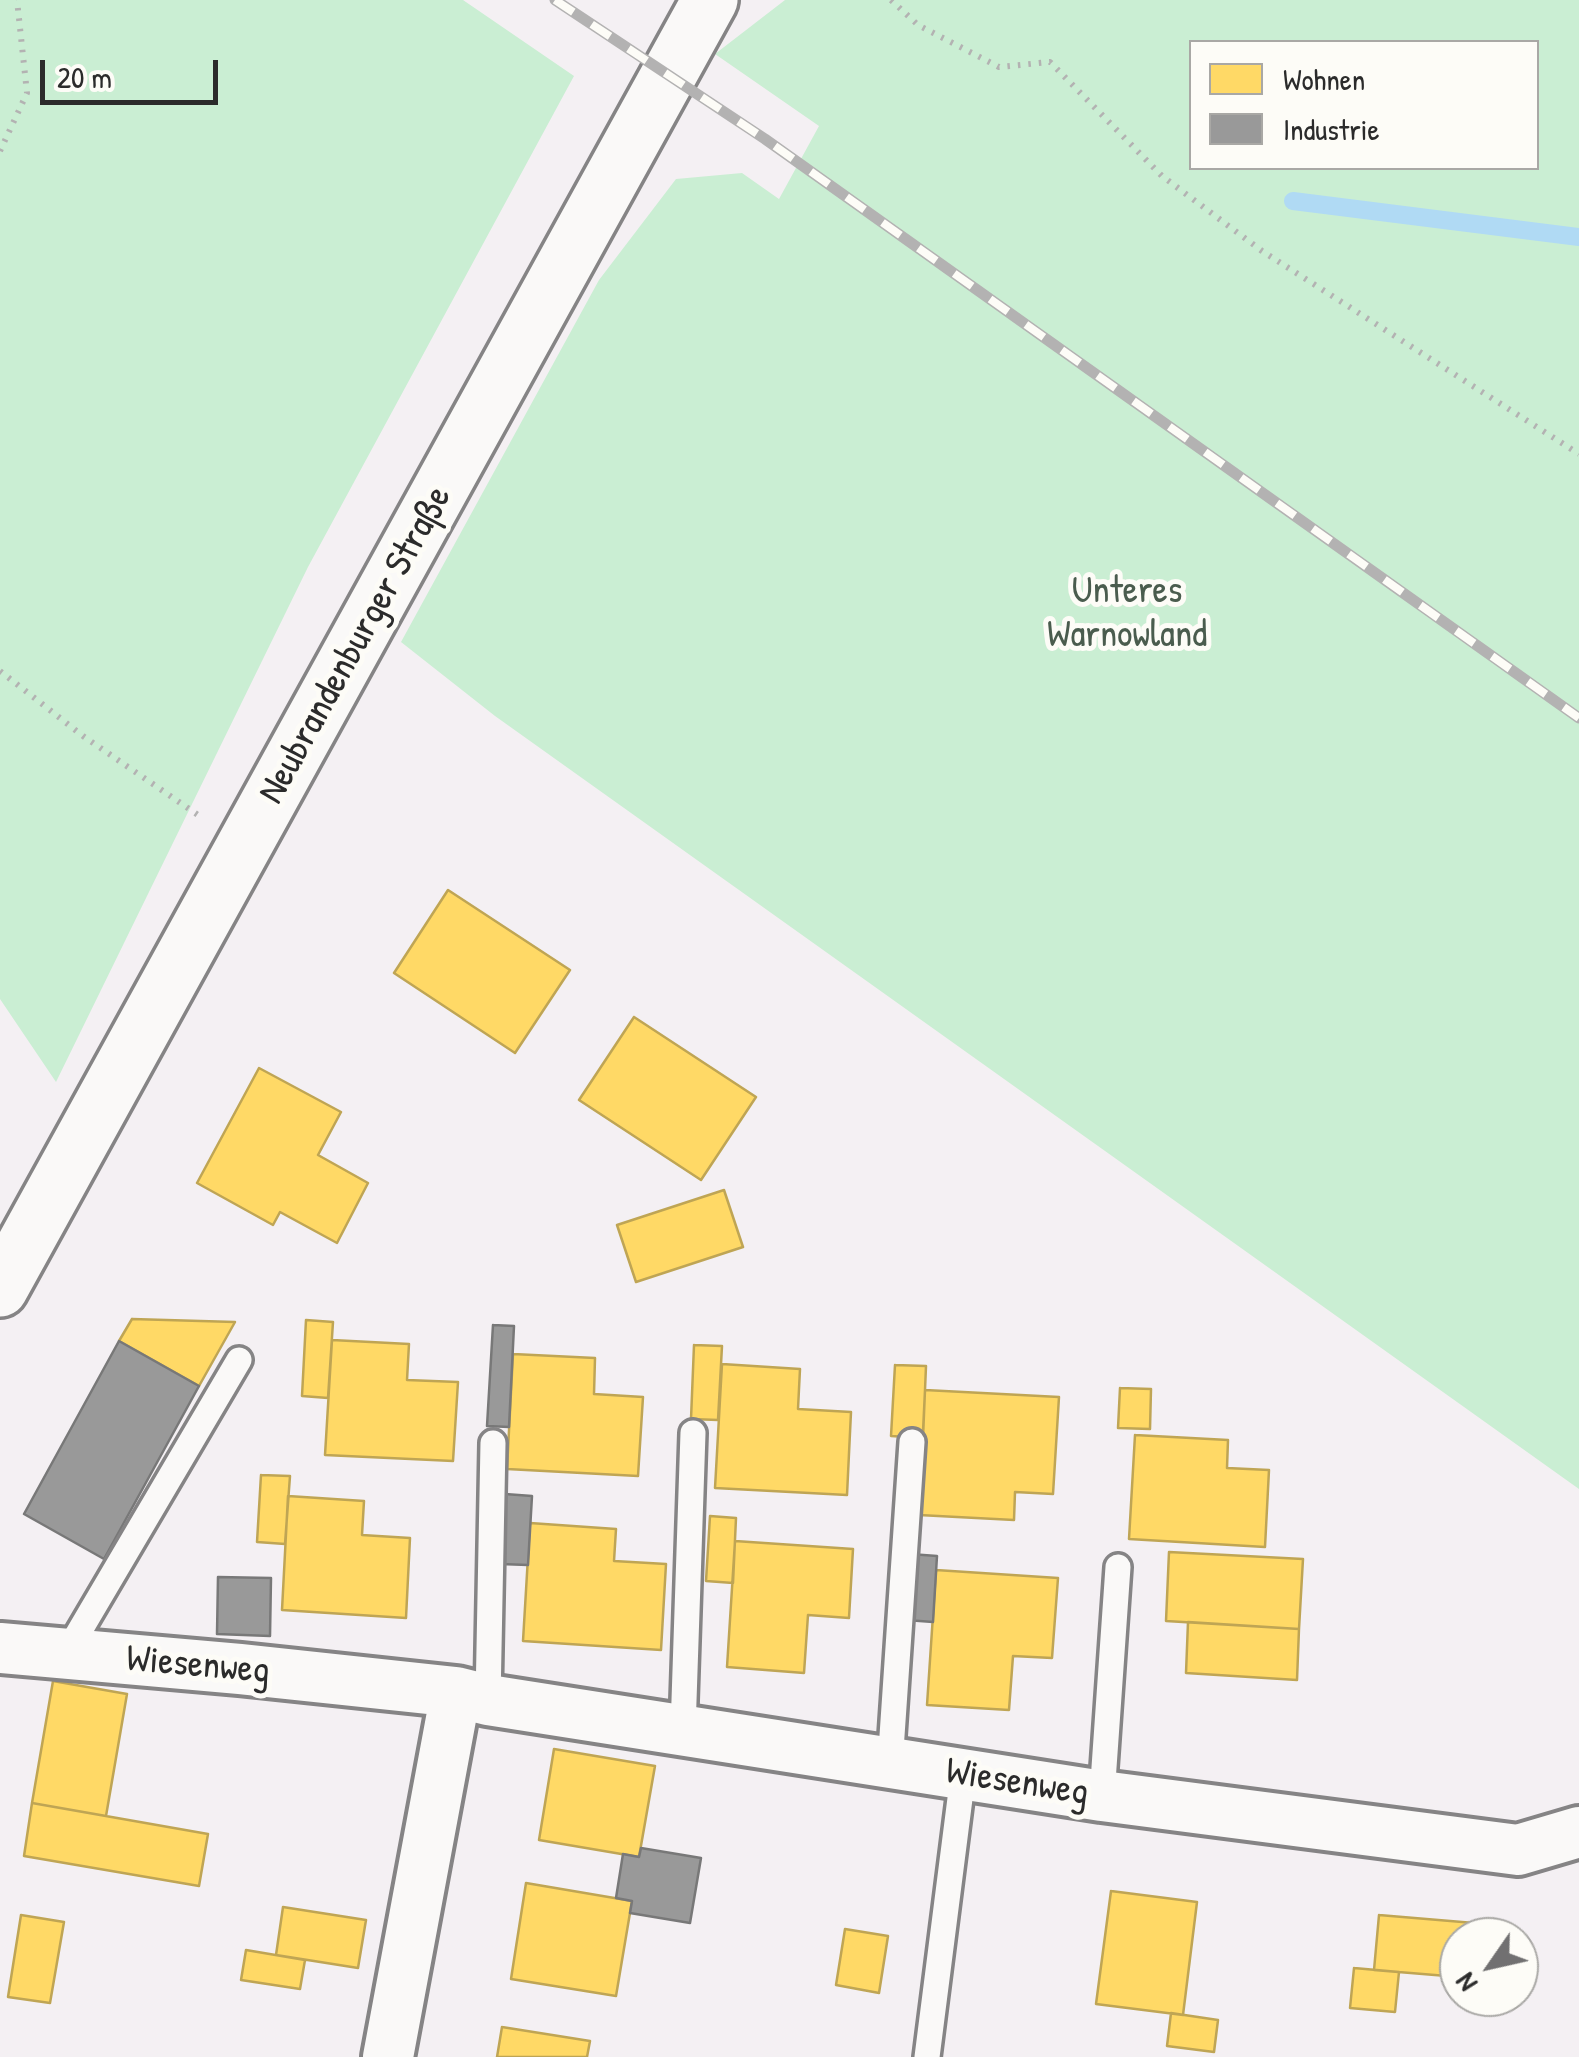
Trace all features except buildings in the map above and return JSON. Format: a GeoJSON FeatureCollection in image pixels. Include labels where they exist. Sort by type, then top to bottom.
{"type":"FeatureCollection","features":[{"type":"Feature","properties":{"kind":"main road","name":"Neubrandenburger Straße"},"geometry":{"type":"LineString","coordinates":[[0,1289],[710,0]]}},
{"type":"Feature","properties":{"kind":"street","name":"Wiesenweg"},"geometry":{"type":"LineString","coordinates":[[0,1648],[472,1696],[1102,1796],[1518,1850],[1579,1832]]}},
{"type":"Feature","properties":{"kind":"street"},"geometry":{"type":"LineString","coordinates":[[388,2057],[472,1696]]}},
{"type":"Feature","properties":{"kind":"lane"},"geometry":{"type":"LineString","coordinates":[[66,1654],[239,1360]]}},
{"type":"Feature","properties":{"kind":"lane"},"geometry":{"type":"LineString","coordinates":[[683,1730],[693,1432]]}},
{"type":"Feature","properties":{"kind":"lane"},"geometry":{"type":"LineString","coordinates":[[890,1764],[912,1442]]}},
{"type":"Feature","properties":{"kind":"lane"},"geometry":{"type":"LineString","coordinates":[[472,1696],[493,1443]]}},
{"type":"Feature","properties":{"kind":"lane"},"geometry":{"type":"LineString","coordinates":[[1102,1796],[1118,1568]]}},
{"type":"Feature","properties":{"kind":"lane"},"geometry":{"type":"LineString","coordinates":[[927,2057],[963,1775]]}},
{"type":"Feature","properties":{"kind":"path"},"geometry":{"type":"LineString","coordinates":[[0,151],[27,92],[18,0]]}},
{"type":"Feature","properties":{"kind":"path"},"geometry":{"type":"LineString","coordinates":[[891,0],[918,25],[999,67],[1050,62],[1162,176],[1262,251],[1579,454]]}},
{"type":"Feature","properties":{"kind":"path"},"geometry":{"type":"LineString","coordinates":[[0,671],[82,736],[244,847]]}},
{"type":"Feature","properties":{"kind":"green space"},"geometry":{"type":"Polygon","coordinates":[[[0,0],[463,0],[574,76],[308,567],[56,1082],[0,999],[0,0]]]}},
{"type":"Feature","properties":{"kind":"green space","name":"Unteres Warnowland"},"geometry":{"type":"Polygon","coordinates":[[[785,0],[1579,0],[1579,1489],[495,716],[401,642],[599,280],[676,179],[742,173],[779,199],[819,126],[715,54],[785,0]]]}},
{"type":"Feature","properties":{"kind":"waterway"},"geometry":{"type":"LineString","coordinates":[[1293,201],[1579,237]]}},
{"type":"Feature","properties":{"kind":"railway"},"geometry":{"type":"LineString","coordinates":[[555,0],[765,139],[1579,718]]}}]}
